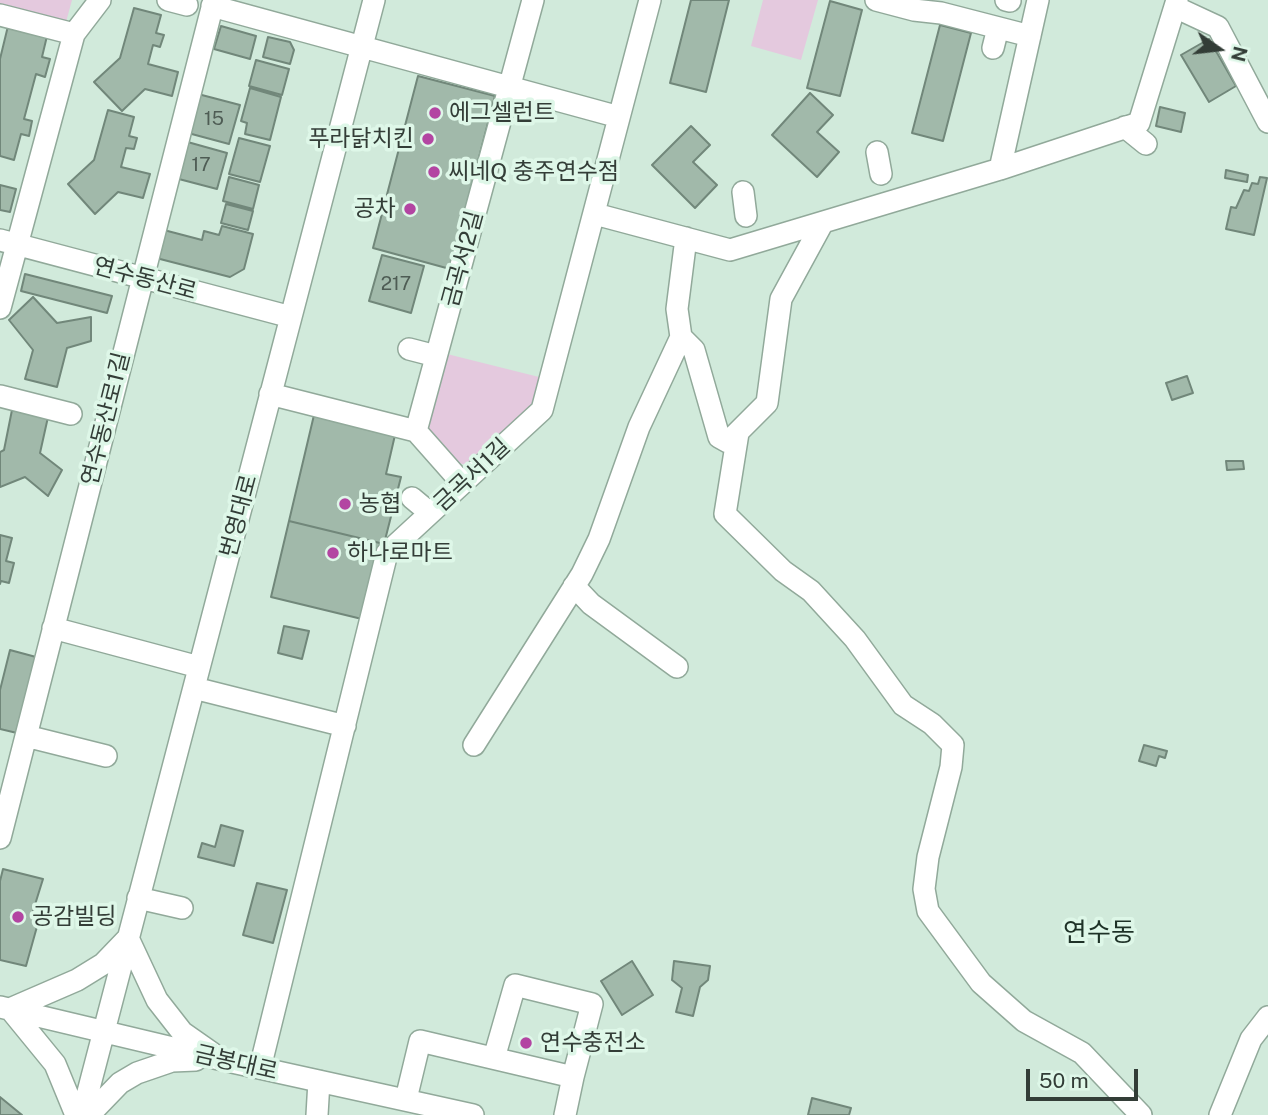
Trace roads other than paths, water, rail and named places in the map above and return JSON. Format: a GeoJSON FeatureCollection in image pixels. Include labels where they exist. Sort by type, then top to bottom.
{"type":"FeatureCollection","features":[{"type":"Feature","properties":{"kind":"street"},"geometry":{"type":"LineString","coordinates":[[0,309],[8,243],[74,34],[100,0]]}},
{"type":"Feature","properties":{"kind":"street","name":"번영대로"},"geometry":{"type":"LineString","coordinates":[[82,1115],[374,0]]}},
{"type":"Feature","properties":{"kind":"street","name":"금곡서2길"},"geometry":{"type":"LineString","coordinates":[[416,431],[533,0]]}},
{"type":"Feature","properties":{"kind":"street","name":"금곡서1길"},"geometry":{"type":"LineString","coordinates":[[260,1068],[387,553],[542,410],[650,0]]}},
{"type":"Feature","properties":{"kind":"street"},"geometry":{"type":"LineString","coordinates":[[876,0],[965,9],[995,38],[1030,36]]}},
{"type":"Feature","properties":{"kind":"street"},"geometry":{"type":"LineString","coordinates":[[1000,169],[1038,0]]}},
{"type":"Feature","properties":{"kind":"street"},"geometry":{"type":"LineString","coordinates":[[213,3],[361,48],[620,117]]}},
{"type":"Feature","properties":{"kind":"street","name":"연수동산로1길"},"geometry":{"type":"LineString","coordinates":[[0,838],[213,3]]}},
{"type":"Feature","properties":{"kind":"street"},"geometry":{"type":"LineString","coordinates":[[595,214],[730,250],[1000,169],[1139,123],[1176,4],[1218,27],[1268,122]]}},
{"type":"Feature","properties":{"kind":"street"},"geometry":{"type":"LineString","coordinates":[[0,15],[74,34]]}},
{"type":"Feature","properties":{"kind":"street"},"geometry":{"type":"LineString","coordinates":[[1125,127],[1146,144]]}},
{"type":"Feature","properties":{"kind":"street"},"geometry":{"type":"LineString","coordinates":[[877,152],[881,174]]}},
{"type":"Feature","properties":{"kind":"street"},"geometry":{"type":"LineString","coordinates":[[743,192],[746,216]]}},
{"type":"Feature","properties":{"kind":"street"},"geometry":{"type":"LineString","coordinates":[[681,337],[694,350],[719,437],[728,442],[767,403],[780,299],[823,222]]}},
{"type":"Feature","properties":{"kind":"street"},"geometry":{"type":"LineString","coordinates":[[474,745],[574,586],[599,539],[639,427],[681,337],[677,309],[686,238]]}},
{"type":"Feature","properties":{"kind":"street","name":"연수동산로"},"geometry":{"type":"LineString","coordinates":[[8,243],[291,317]]}},
{"type":"Feature","properties":{"kind":"street"},"geometry":{"type":"LineString","coordinates":[[409,348],[436,356]]}},
{"type":"Feature","properties":{"kind":"street"},"geometry":{"type":"LineString","coordinates":[[270,394],[416,431],[462,483]]}},
{"type":"Feature","properties":{"kind":"street"},"geometry":{"type":"LineString","coordinates":[[0,397],[71,414]]}},
{"type":"Feature","properties":{"kind":"street"},"geometry":{"type":"LineString","coordinates":[[738,433],[725,514],[783,572],[811,591],[855,639],[903,705],[933,724],[953,745],[951,767],[928,858],[924,889],[928,911],[981,983],[1024,1021],[1082,1054],[1141,1115]]}},
{"type":"Feature","properties":{"kind":"street"},"geometry":{"type":"LineString","coordinates":[[412,498],[430,513]]}},
{"type":"Feature","properties":{"kind":"street"},"geometry":{"type":"LineString","coordinates":[[574,586],[591,604],[677,667]]}},
{"type":"Feature","properties":{"kind":"street"},"geometry":{"type":"LineString","coordinates":[[53,628],[345,726]]}},
{"type":"Feature","properties":{"kind":"street"},"geometry":{"type":"LineString","coordinates":[[26,736],[106,755]]}},
{"type":"Feature","properties":{"kind":"street"},"geometry":{"type":"LineString","coordinates":[[138,898],[182,908]]}},
{"type":"Feature","properties":{"kind":"street"},"geometry":{"type":"LineString","coordinates":[[76,1115],[55,1064],[5,1008],[77,980],[103,964],[128,938],[157,1000],[182,1032],[223,1060]]}},
{"type":"Feature","properties":{"kind":"street"},"geometry":{"type":"LineString","coordinates":[[494,1058],[515,985],[592,1004],[565,1115]]}},
{"type":"Feature","properties":{"kind":"street","name":"금봉대로"},"geometry":{"type":"LineString","coordinates":[[5,1008],[223,1060],[473,1115]]}},
{"type":"Feature","properties":{"kind":"street"},"geometry":{"type":"LineString","coordinates":[[1220,1115],[1251,1039],[1268,1017]]}},
{"type":"Feature","properties":{"kind":"street"},"geometry":{"type":"LineString","coordinates":[[406,1099],[420,1041],[573,1077]]}},
{"type":"Feature","properties":{"kind":"street"},"geometry":{"type":"LineString","coordinates":[[89,1115],[120,1083],[137,1073],[172,1061],[223,1060]]}},
{"type":"Feature","properties":{"kind":"street"},"geometry":{"type":"LineString","coordinates":[[317,1115],[319,1081]]}},
{"type":"Feature","properties":{"kind":"place","name":"에그셀런트"},"geometry":{"type":"Point","coordinates":[435,113]}},
{"type":"Feature","properties":{"kind":"place","name":"푸라닭치킨"},"geometry":{"type":"Point","coordinates":[428,139]}},
{"type":"Feature","properties":{"kind":"place","name":"씨네Q 충주연수점"},"geometry":{"type":"Point","coordinates":[434,172]}},
{"type":"Feature","properties":{"kind":"place","name":"공차"},"geometry":{"type":"Point","coordinates":[410,209]}},
{"type":"Feature","properties":{"kind":"place","name":"농협"},"geometry":{"type":"Point","coordinates":[345,504]}},
{"type":"Feature","properties":{"kind":"place","name":"하나로마트"},"geometry":{"type":"Point","coordinates":[333,553]}},
{"type":"Feature","properties":{"kind":"place","name":"공감빌딩"},"geometry":{"type":"Point","coordinates":[18,917]}},
{"type":"Feature","properties":{"kind":"place","name":"연수충전소"},"geometry":{"type":"Point","coordinates":[526,1043]}},
{"type":"Feature","properties":{"kind":"district","name":"연수동"},"geometry":{"type":"Point","coordinates":[1099,933]}}]}
